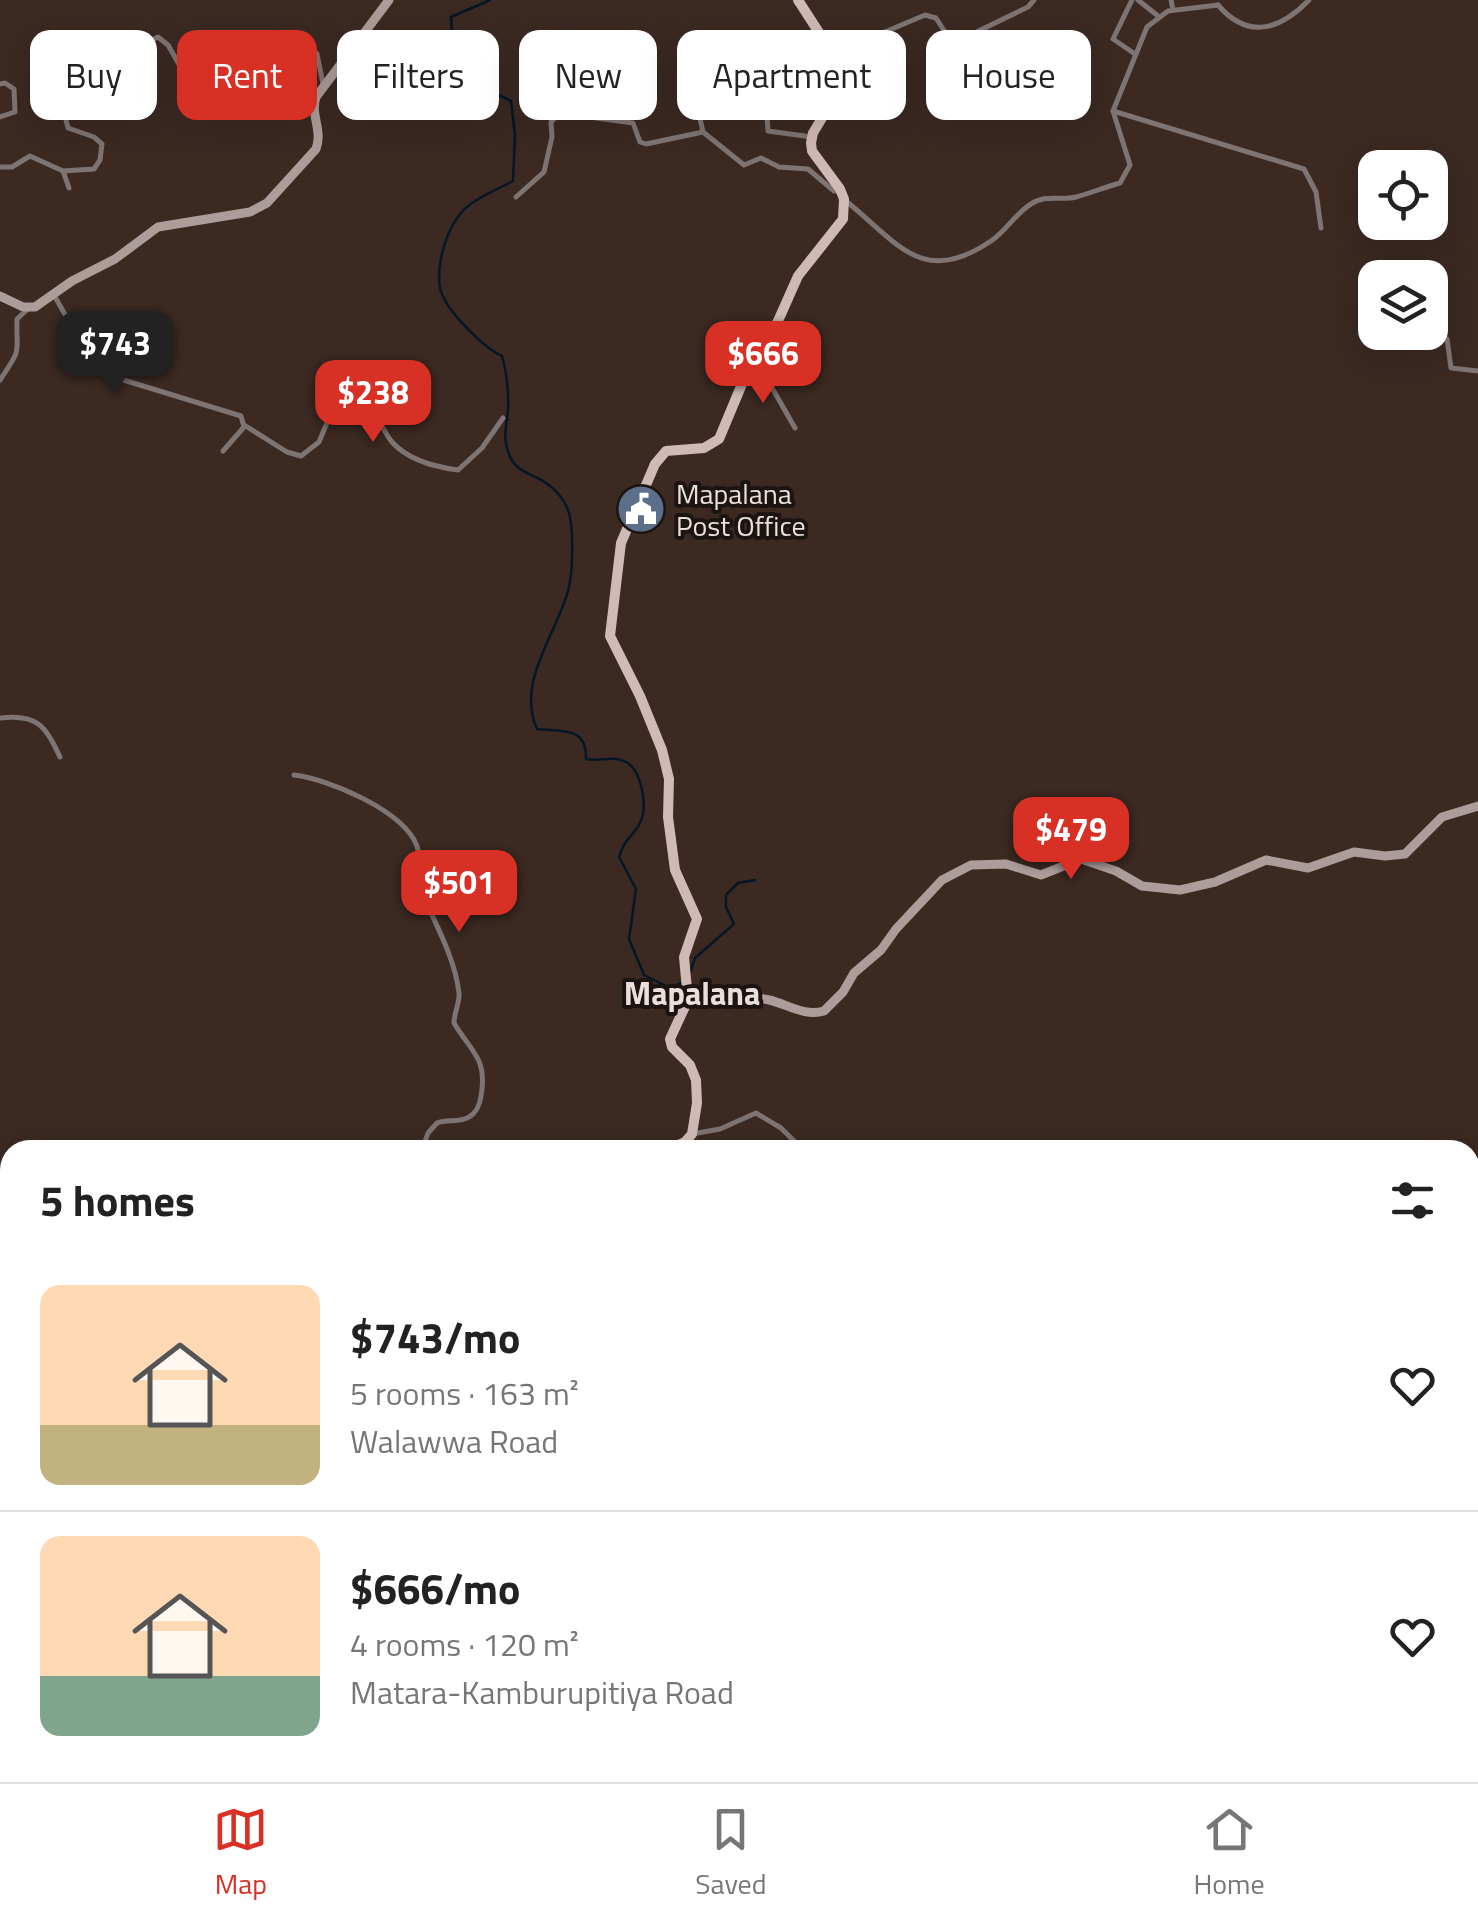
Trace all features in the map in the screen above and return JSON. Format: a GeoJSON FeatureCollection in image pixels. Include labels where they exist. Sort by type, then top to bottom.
{"type":"FeatureCollection","features":[{"type":"Feature","properties":{"kind":"main road"},"geometry":{"type":"LineString","coordinates":[[0,296],[29,308],[44,304],[72,281],[114,259],[158,227],[236,215],[267,204],[316,148],[320,131],[313,106],[323,84],[389,0]]}},
{"type":"Feature","properties":{"kind":"main road"},"geometry":{"type":"LineString","coordinates":[[798,0],[819,30]]}},
{"type":"Feature","properties":{"kind":"main road"},"geometry":{"type":"LineString","coordinates":[[687,1140],[692,1134],[696,1080],[670,1039],[688,1000],[684,958],[696,919],[676,870],[662,750],[610,636],[612,602],[622,543],[655,464],[666,451],[704,448],[719,439],[798,276],[839,227],[842,194],[812,151],[812,136],[821,120]]}},
{"type":"Feature","properties":{"kind":"main road"},"geometry":{"type":"LineString","coordinates":[[688,1000],[732,995],[804,1012],[824,1012],[854,973],[881,950],[942,880],[971,866],[1006,864],[1041,875],[1081,860],[1116,871],[1142,886],[1180,890],[1214,882],[1266,860],[1308,868],[1354,852],[1405,854],[1442,818],[1478,806]]}},
{"type":"Feature","properties":{"kind":"street"},"geometry":{"type":"LineString","coordinates":[[888,30],[924,14],[936,18],[950,40],[960,40],[1034,0]]}},
{"type":"Feature","properties":{"kind":"street"},"geometry":{"type":"LineString","coordinates":[[1135,54],[1113,39],[1135,0],[1158,16]]}},
{"type":"Feature","properties":{"kind":"street"},"geometry":{"type":"LineString","coordinates":[[1171,0],[1173,10]]}},
{"type":"Feature","properties":{"kind":"street"},"geometry":{"type":"LineString","coordinates":[[701,120],[703,132],[744,164],[761,158],[779,167],[804,167],[842,194],[903,251],[918,260],[955,259],[991,240],[1028,205],[1041,199],[1070,198],[1120,183],[1130,166],[1113,111],[1147,27],[1158,16],[1199,3],[1219,2],[1230,19],[1247,28],[1288,22],[1309,0]]}},
{"type":"Feature","properties":{"kind":"street"},"geometry":{"type":"LineString","coordinates":[[0,167],[12,167],[30,156],[62,170],[94,169],[102,144],[68,128],[66,120],[71,105],[104,108],[116,116],[126,106],[127,95],[93,66],[98,58],[106,56],[113,40],[141,44],[158,37],[177,61]]}},
{"type":"Feature","properties":{"kind":"street"},"geometry":{"type":"LineString","coordinates":[[317,54],[323,84]]}},
{"type":"Feature","properties":{"kind":"street"},"geometry":{"type":"LineString","coordinates":[[0,84],[6,82],[14,89],[17,106],[15,112],[0,118]]}},
{"type":"Feature","properties":{"kind":"street"},"geometry":{"type":"LineString","coordinates":[[1113,111],[1304,169],[1316,192],[1321,228]]}},
{"type":"Feature","properties":{"kind":"street"},"geometry":{"type":"LineString","coordinates":[[516,197],[544,172],[552,137],[551,122],[560,113],[633,123],[640,142],[646,144],[703,132]]}},
{"type":"Feature","properties":{"kind":"street"},"geometry":{"type":"LineString","coordinates":[[767,120],[768,131],[812,136]]}},
{"type":"Feature","properties":{"kind":"street"},"geometry":{"type":"LineString","coordinates":[[62,170],[69,188]]}},
{"type":"Feature","properties":{"kind":"street"},"geometry":{"type":"LineString","coordinates":[[54,295],[85,350],[104,374],[241,416],[244,425],[301,456],[319,442],[334,406],[339,403],[360,414],[374,415],[402,451],[425,463],[458,470],[482,448],[503,418]]}},
{"type":"Feature","properties":{"kind":"street"},"geometry":{"type":"LineString","coordinates":[[0,380],[17,354],[17,319],[29,308]]}},
{"type":"Feature","properties":{"kind":"street"},"geometry":{"type":"LineString","coordinates":[[1448,346],[1451,368],[1478,371]]}},
{"type":"Feature","properties":{"kind":"street"},"geometry":{"type":"LineString","coordinates":[[752,365],[766,379],[795,428]]}},
{"type":"Feature","properties":{"kind":"street"},"geometry":{"type":"LineString","coordinates":[[223,450],[244,425]]}},
{"type":"Feature","properties":{"kind":"street"},"geometry":{"type":"LineString","coordinates":[[0,718],[17,716],[39,722],[60,757]]}},
{"type":"Feature","properties":{"kind":"street"},"geometry":{"type":"LineString","coordinates":[[294,775],[314,778],[370,803],[392,817],[415,841],[419,853],[417,882],[460,994],[454,1022],[477,1054],[484,1074],[480,1103],[472,1116],[438,1123],[426,1140]]}},
{"type":"Feature","properties":{"kind":"street"},"geometry":{"type":"LineString","coordinates":[[692,1134],[720,1129],[756,1113],[794,1140]]}},
{"type":"Feature","properties":{"kind":"waterway"},"geometry":{"type":"LineString","coordinates":[[490,0],[451,17],[449,54],[429,85],[430,92],[441,98],[491,91],[511,101],[515,135],[513,181],[471,204],[455,221],[441,259],[440,288],[449,307],[466,327],[502,356],[508,395],[506,442],[512,460],[553,488],[569,512],[569,587],[540,659],[531,694],[537,729],[572,733],[582,741],[586,759],[621,760],[636,773],[642,790],[642,816],[619,857],[636,889],[629,939],[644,975],[670,988],[684,982]]}},
{"type":"Feature","properties":{"kind":"waterway"},"geometry":{"type":"LineString","coordinates":[[689,976],[695,958],[734,924],[726,907],[726,895],[738,883],[755,880]]}},
{"type":"Feature","properties":{"kind":"place","name":"Mapalana Post Office"},"geometry":{"type":"Point","coordinates":[641,509]}},
{"type":"Feature","properties":{"kind":"district","name":"Mapalana"},"geometry":{"type":"Point","coordinates":[692,993]}}]}
